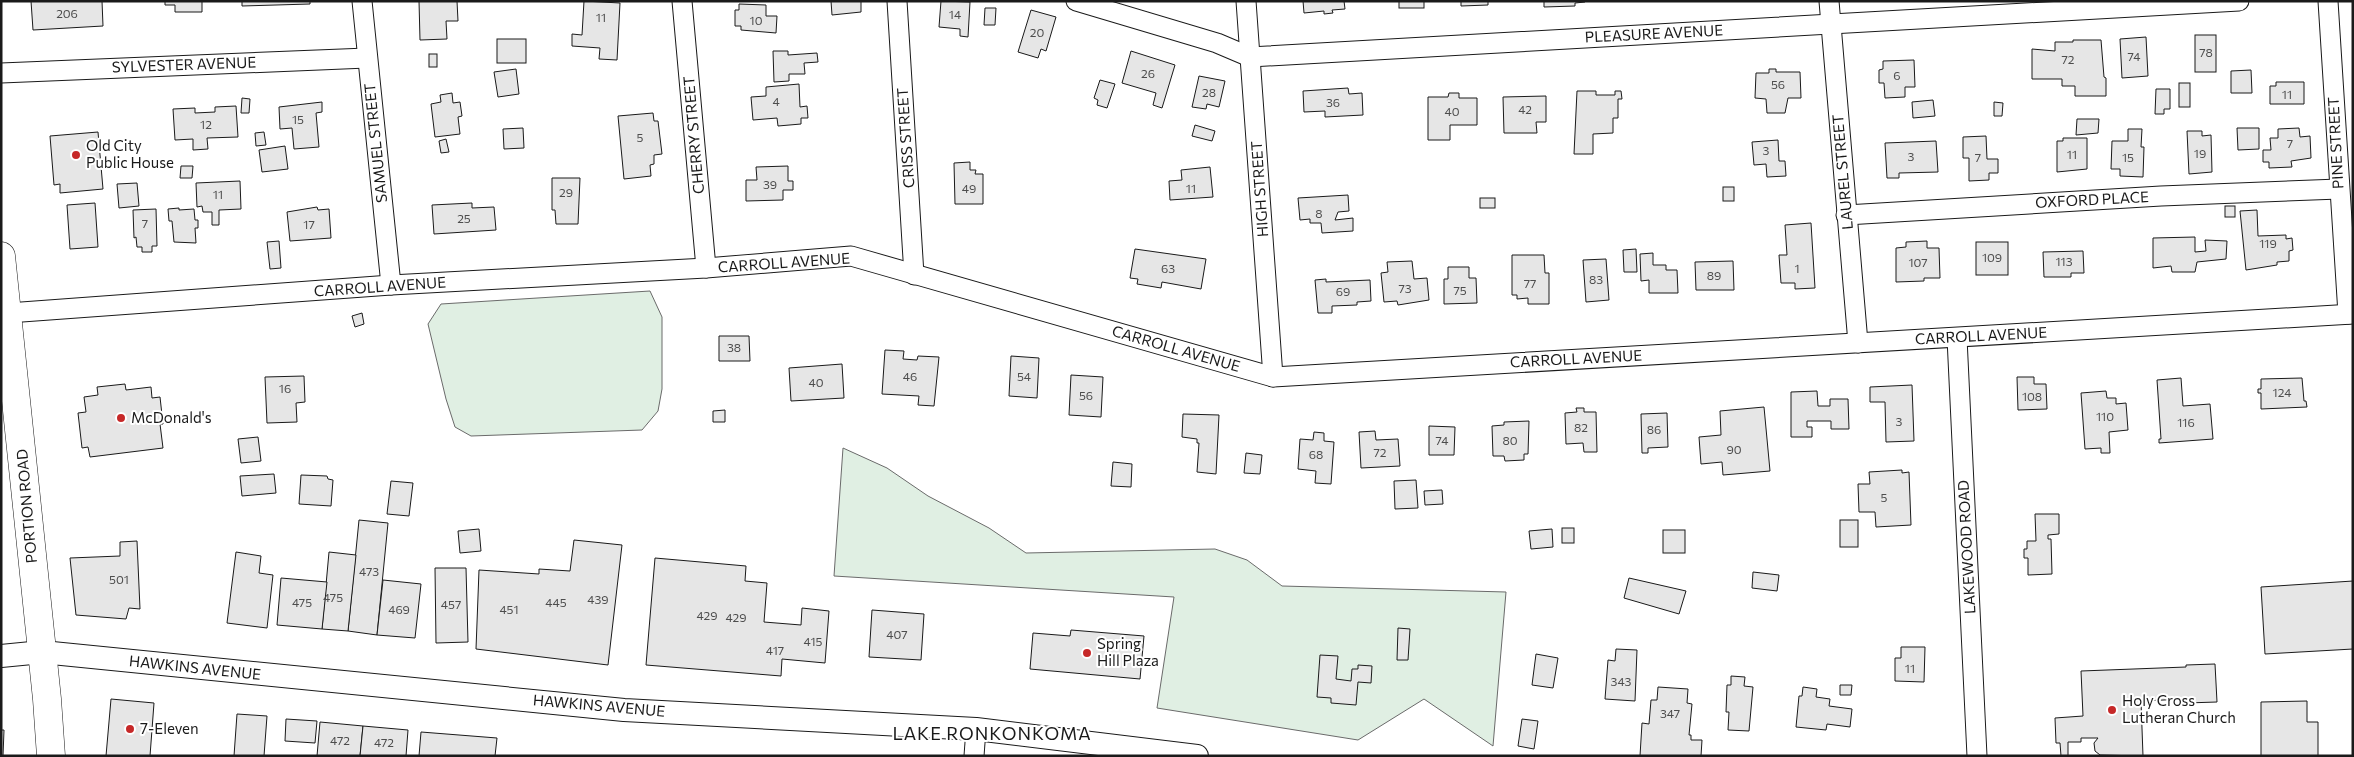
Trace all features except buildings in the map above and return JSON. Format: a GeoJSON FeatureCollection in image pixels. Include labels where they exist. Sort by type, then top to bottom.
{"type":"FeatureCollection","features":[{"type":"Feature","properties":{"kind":"main road","name":"PORTION ROAD"},"geometry":{"type":"LineString","coordinates":[[1,256],[51,756]]}},
{"type":"Feature","properties":{"kind":"street","name":"SAMUEL STREET"},"geometry":{"type":"LineString","coordinates":[[362,1],[391,285]]}},
{"type":"Feature","properties":{"kind":"street","name":"CHERRY STREET"},"geometry":{"type":"LineString","coordinates":[[682,1],[706,268]]}},
{"type":"Feature","properties":{"kind":"street","name":"CRISS STREET"},"geometry":{"type":"LineString","coordinates":[[897,1],[914,275]]}},
{"type":"Feature","properties":{"kind":"street","name":"PLEASURE AVENUE"},"geometry":{"type":"LineString","coordinates":[[1076,1],[1110,7],[1217,43],[1250,57],[2239,1]]}},
{"type":"Feature","properties":{"kind":"street","name":"HIGH STREET"},"geometry":{"type":"LineString","coordinates":[[1246,1],[1273,377]]}},
{"type":"Feature","properties":{"kind":"street","name":"LAUREL STREET"},"geometry":{"type":"LineString","coordinates":[[1828,1],[1858,342]]}},
{"type":"Feature","properties":{"kind":"street","name":"PINE STREET"},"geometry":{"type":"LineString","coordinates":[[2328,1],[2339,190],[2351,314]]}},
{"type":"Feature","properties":{"kind":"street","name":"SYLVESTER AVENUE"},"geometry":{"type":"LineString","coordinates":[[1,73],[367,58]]}},
{"type":"Feature","properties":{"kind":"street","name":"OXFORD PLACE"},"geometry":{"type":"LineString","coordinates":[[1846,215],[2161,196],[2339,190]]}},
{"type":"Feature","properties":{"kind":"street","name":"CARROLL AVENUE"},"geometry":{"type":"LineString","coordinates":[[8,313],[391,285],[706,268],[851,256],[1273,377],[2351,314]]}},
{"type":"Feature","properties":{"kind":"street","name":"LAKEWOOD ROAD"},"geometry":{"type":"LineString","coordinates":[[1957,338],[1977,756]]}},
{"type":"Feature","properties":{"kind":"street","name":"HAWKINS AVENUE"},"geometry":{"type":"LineString","coordinates":[[1,656],[42,652],[624,710],[976,729],[1197,756]]}},
{"type":"Feature","properties":{"kind":"street"},"geometry":{"type":"LineString","coordinates":[[974,756],[976,729]]}},
{"type":"Feature","properties":{"kind":"green space"},"geometry":{"type":"Polygon","coordinates":[[[650,291],[662,317],[662,389],[658,411],[642,430],[471,436],[455,427],[446,399],[428,324],[441,304],[650,291]]]}},
{"type":"Feature","properties":{"kind":"green space"},"geometry":{"type":"Polygon","coordinates":[[[843,448],[887,468],[928,496],[989,528],[1026,553],[1215,549],[1247,560],[1282,586],[1506,592],[1493,746],[1424,699],[1358,740],[1157,708],[1174,597],[834,576],[843,448]]]}},
{"type":"Feature","properties":{"kind":"place","name":"Old City Public House"},"geometry":{"type":"Point","coordinates":[76,155]}},
{"type":"Feature","properties":{"kind":"place","name":"McDonald's"},"geometry":{"type":"Point","coordinates":[121,418]}},
{"type":"Feature","properties":{"kind":"place","name":"Spring Hill Plaza"},"geometry":{"type":"Point","coordinates":[1087,653]}},
{"type":"Feature","properties":{"kind":"place","name":"Holy Cross Lutheran Church"},"geometry":{"type":"Point","coordinates":[2112,710]}},
{"type":"Feature","properties":{"kind":"place","name":"7-Eleven"},"geometry":{"type":"Point","coordinates":[130,729]}},
{"type":"Feature","properties":{"kind":"district","name":"LAKE RONKONKOMA"},"geometry":{"type":"Point","coordinates":[992,734]}}]}
